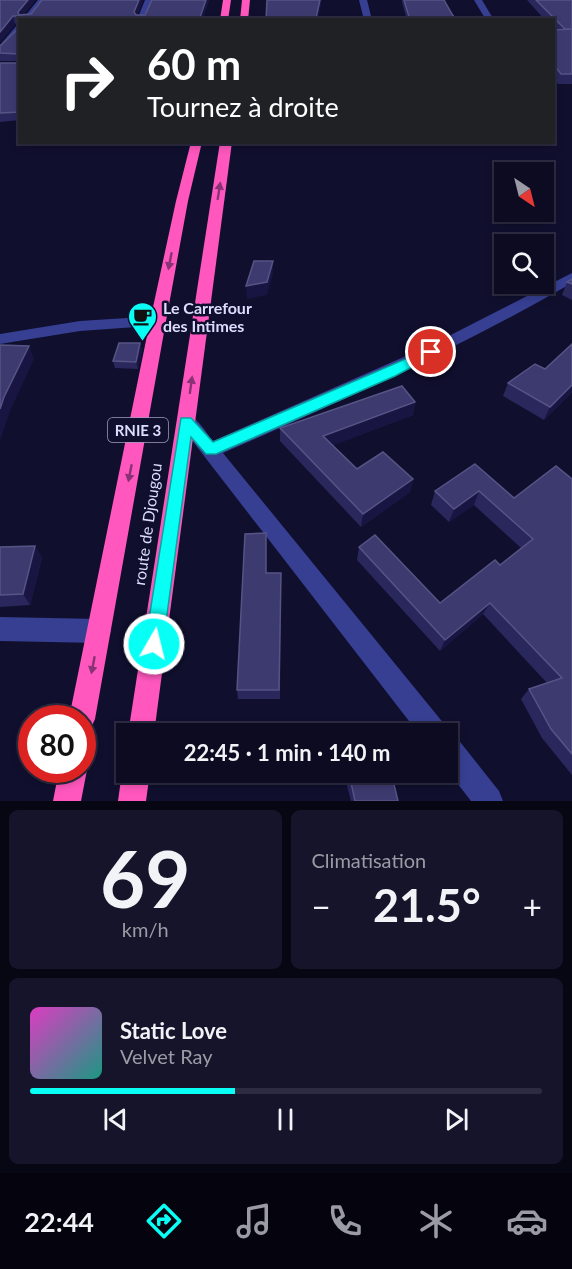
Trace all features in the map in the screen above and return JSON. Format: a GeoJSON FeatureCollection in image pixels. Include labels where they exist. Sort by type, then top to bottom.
{"type":"FeatureCollection","features":[{"type":"Feature","properties":{"kind":"highway"},"geometry":{"type":"LineString","coordinates":[[224,18],[226,0]]}},
{"type":"Feature","properties":{"kind":"highway"},"geometry":{"type":"LineString","coordinates":[[244,18],[246,0]]}},
{"type":"Feature","properties":{"kind":"highway","name":"route de Djougou"},"geometry":{"type":"LineString","coordinates":[[85,705],[158,321],[182,201],[196,144]]}},
{"type":"Feature","properties":{"kind":"highway","name":"route de Djougou"},"geometry":{"type":"LineString","coordinates":[[143,723],[226,144]]}},
{"type":"Feature","properties":{"kind":"highway"},"geometry":{"type":"LineString","coordinates":[[67,801],[70,783]]}},
{"type":"Feature","properties":{"kind":"highway"},"geometry":{"type":"LineString","coordinates":[[132,801],[134,783]]}},
{"type":"Feature","properties":{"kind":"street"},"geometry":{"type":"LineString","coordinates":[[28,18],[42,0]]}},
{"type":"Feature","properties":{"kind":"street"},"geometry":{"type":"LineString","coordinates":[[142,18],[148,0]]}},
{"type":"Feature","properties":{"kind":"street"},"geometry":{"type":"LineString","coordinates":[[363,0],[368,18]]}},
{"type":"Feature","properties":{"kind":"street"},"geometry":{"type":"LineString","coordinates":[[478,0],[489,18]]}},
{"type":"Feature","properties":{"kind":"street"},"geometry":{"type":"LineString","coordinates":[[0,50],[18,29]]}},
{"type":"Feature","properties":{"kind":"street"},"geometry":{"type":"LineString","coordinates":[[211,450],[390,372],[512,312],[572,277]]}},
{"type":"Feature","properties":{"kind":"street"},"geometry":{"type":"LineString","coordinates":[[0,339],[80,326],[158,321]]}},
{"type":"Feature","properties":{"kind":"street"},"geometry":{"type":"LineString","coordinates":[[186,421],[427,723]]}},
{"type":"Feature","properties":{"kind":"street"},"geometry":{"type":"LineString","coordinates":[[0,628],[99,631]]}},
{"type":"Feature","properties":{"kind":"street"},"geometry":{"type":"LineString","coordinates":[[458,761],[489,801]]}},
{"type":"Feature","properties":{"kind":"building"},"geometry":{"type":"Polygon","coordinates":[[[0,0],[28,0],[18,12],[19,15],[31,14],[42,0],[139,0],[134,12],[136,15],[145,15],[152,0],[206,0],[200,18],[20,18],[20,16],[13,16],[0,32],[0,0]]]}},
{"type":"Feature","properties":{"kind":"building"},"geometry":{"type":"Polygon","coordinates":[[[267,0],[320,0],[316,18],[266,18],[267,0]]]}},
{"type":"Feature","properties":{"kind":"building"},"geometry":{"type":"Polygon","coordinates":[[[404,0],[444,0],[455,18],[409,18],[404,0]]]}},
{"type":"Feature","properties":{"kind":"building"},"geometry":{"type":"Polygon","coordinates":[[[536,0],[572,0],[572,29],[565,29],[536,0]]]}},
{"type":"Feature","properties":{"kind":"building"},"geometry":{"type":"Polygon","coordinates":[[[18,29],[18,54],[0,53],[0,46],[18,29]]]}},
{"type":"Feature","properties":{"kind":"building"},"geometry":{"type":"Polygon","coordinates":[[[572,29],[572,74],[561,74],[555,66],[555,30],[572,29]]]}},
{"type":"Feature","properties":{"kind":"building"},"geometry":{"type":"Polygon","coordinates":[[[0,63],[18,63],[18,112],[0,113],[0,63]]]}},
{"type":"Feature","properties":{"kind":"building"},"geometry":{"type":"Polygon","coordinates":[[[254,261],[273,261],[267,282],[246,286],[254,261]]]}},
{"type":"Feature","properties":{"kind":"building"},"geometry":{"type":"Polygon","coordinates":[[[119,343],[140,343],[136,362],[113,361],[119,343]]]}},
{"type":"Feature","properties":{"kind":"building"},"geometry":{"type":"Polygon","coordinates":[[[572,344],[572,385],[550,407],[508,383],[535,364],[545,369],[572,344]]]}},
{"type":"Feature","properties":{"kind":"building"},"geometry":{"type":"Polygon","coordinates":[[[0,345],[29,346],[0,409],[0,345]]]}},
{"type":"Feature","properties":{"kind":"building"},"geometry":{"type":"Polygon","coordinates":[[[402,386],[415,402],[323,436],[357,469],[383,452],[413,479],[363,514],[280,428],[402,386]]]}},
{"type":"Feature","properties":{"kind":"building"},"geometry":{"type":"Polygon","coordinates":[[[475,464],[514,498],[556,466],[572,479],[572,754],[551,729],[529,689],[562,678],[490,603],[445,640],[359,547],[375,535],[440,603],[495,560],[500,565],[533,539],[479,491],[454,509],[435,491],[475,464]]]}},
{"type":"Feature","properties":{"kind":"building"},"geometry":{"type":"Polygon","coordinates":[[[266,533],[266,573],[281,573],[279,690],[237,690],[245,534],[266,533]]]}},
{"type":"Feature","properties":{"kind":"building"},"geometry":{"type":"Polygon","coordinates":[[[35,546],[23,594],[0,595],[0,547],[35,546]]]}},
{"type":"Feature","properties":{"kind":"building"},"geometry":{"type":"Polygon","coordinates":[[[351,783],[394,783],[398,801],[355,801],[351,783]]]}},
{"type":"Feature","properties":{"kind":"place","name":"Le Carrefour des Intimes"},"geometry":{"type":"Point","coordinates":[142,342]}},
{"type":"Feature","properties":{"kind":"route"},"geometry":{"type":"LineString","coordinates":[[154,644],[186,421],[211,450],[431,352]]}}]}
